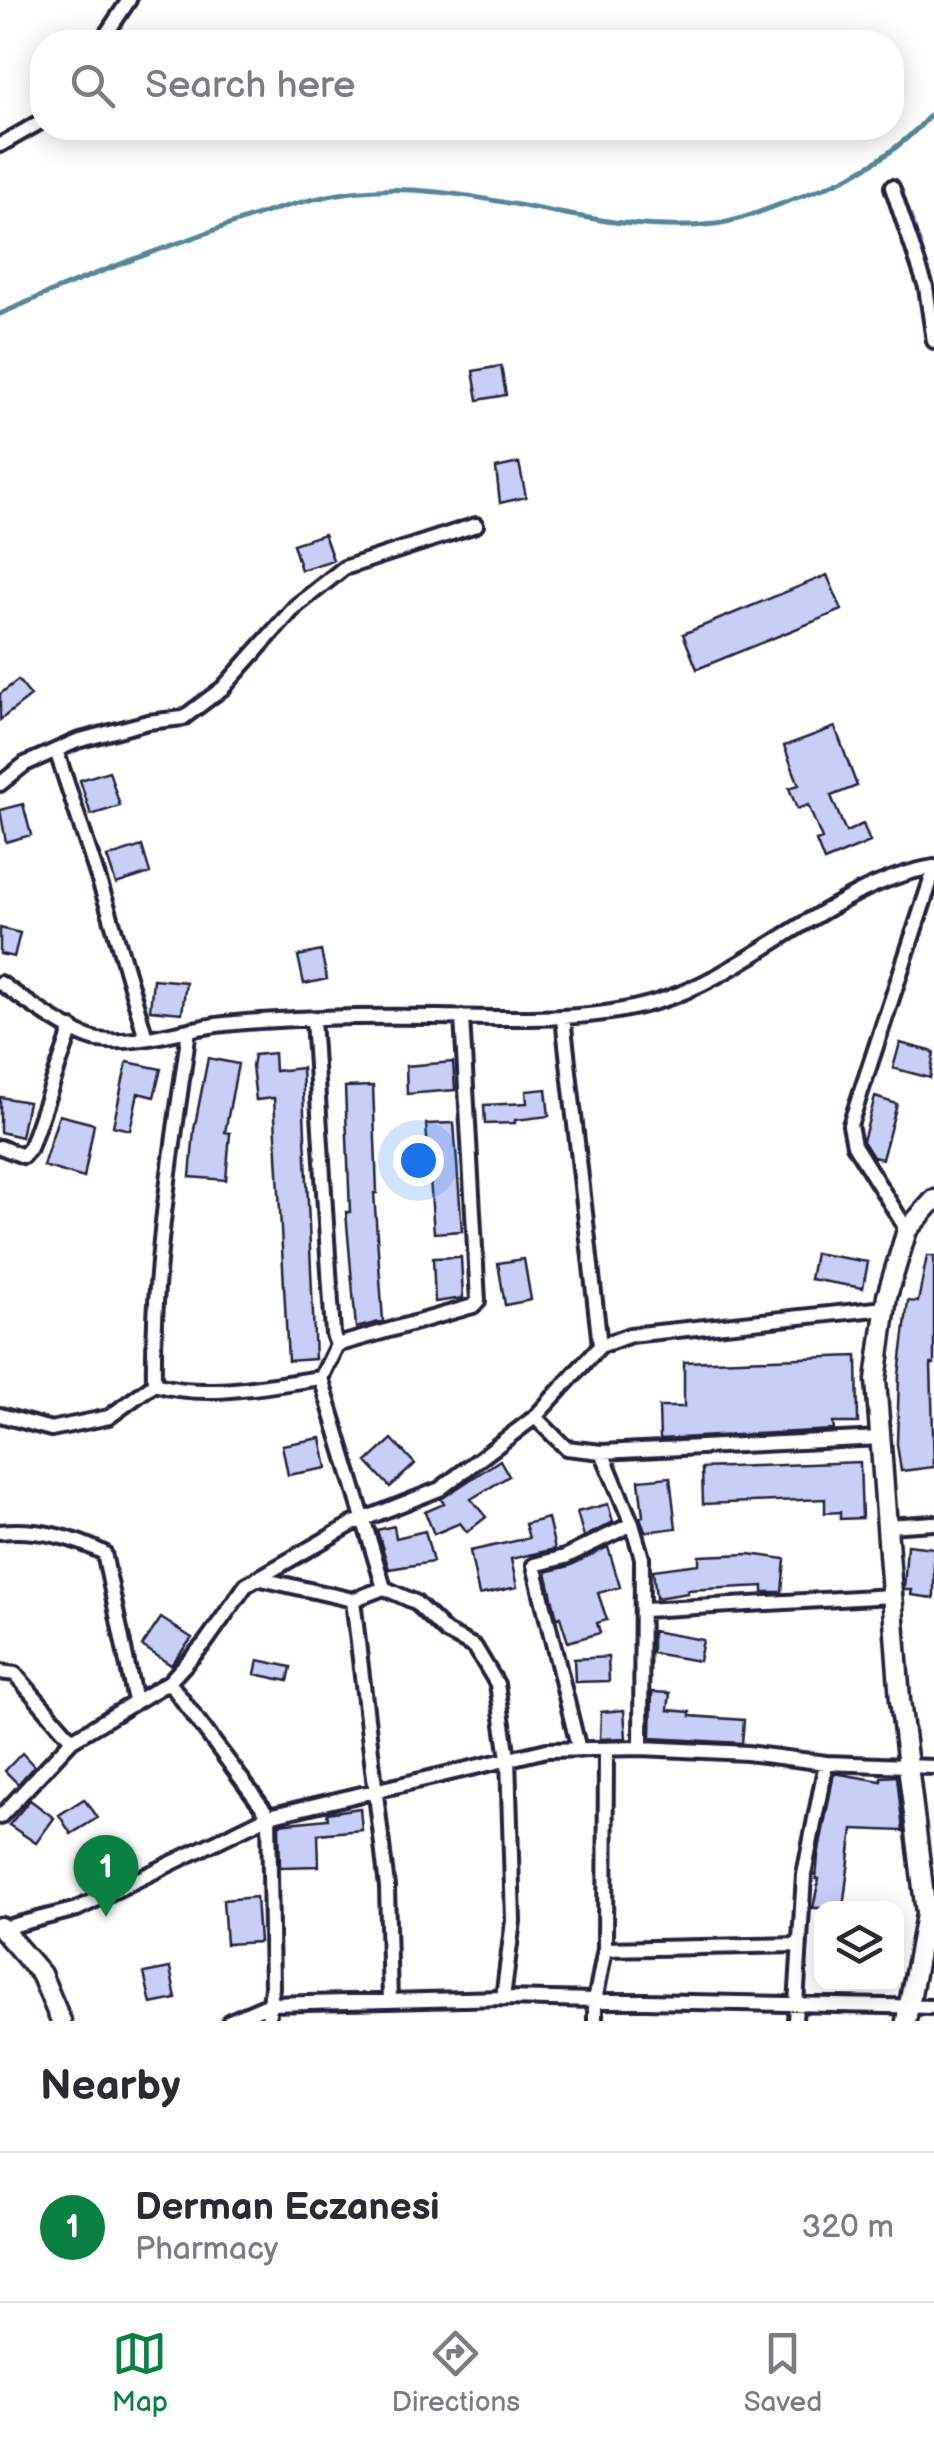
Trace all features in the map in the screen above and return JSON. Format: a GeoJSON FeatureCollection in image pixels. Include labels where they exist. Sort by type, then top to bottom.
{"type":"FeatureCollection","features":[{"type":"Feature","properties":{"kind":"street"},"geometry":{"type":"LineString","coordinates":[[109,30],[130,0]]}},
{"type":"Feature","properties":{"kind":"street"},"geometry":{"type":"LineString","coordinates":[[0,145],[30,128]]}},
{"type":"Feature","properties":{"kind":"street"},"geometry":{"type":"LineString","coordinates":[[892,187],[930,287],[934,341]]}},
{"type":"Feature","properties":{"kind":"street"},"geometry":{"type":"LineString","coordinates":[[0,784],[24,764],[77,740],[148,722],[183,718],[223,688],[296,606],[344,568],[476,525]]}},
{"type":"Feature","properties":{"kind":"street"},"geometry":{"type":"LineString","coordinates":[[56,750],[146,1038]]}},
{"type":"Feature","properties":{"kind":"street"},"geometry":{"type":"LineString","coordinates":[[0,983],[94,1040],[146,1038],[223,1024],[312,1019],[563,1018],[656,1002],[708,979],[823,912],[910,871],[934,869],[850,1124],[854,1145],[908,1230]]}},
{"type":"Feature","properties":{"kind":"street"},"geometry":{"type":"LineString","coordinates":[[337,1345],[473,1306],[478,1301],[462,1017]]}},
{"type":"Feature","properties":{"kind":"street"},"geometry":{"type":"LineString","coordinates":[[563,1018],[600,1346]]}},
{"type":"Feature","properties":{"kind":"street"},"geometry":{"type":"LineString","coordinates":[[312,1019],[333,1334],[337,1345],[321,1378],[384,1588]]}},
{"type":"Feature","properties":{"kind":"street"},"geometry":{"type":"LineString","coordinates":[[0,1147],[23,1156],[30,1148],[72,1028]]}},
{"type":"Feature","properties":{"kind":"street"},"geometry":{"type":"LineString","coordinates":[[154,1384],[154,1342],[170,1162],[189,1030]]}},
{"type":"Feature","properties":{"kind":"street"},"geometry":{"type":"LineString","coordinates":[[926,1914],[908,1768],[876,1380],[885,1308],[908,1230],[934,1200]]}},
{"type":"Feature","properties":{"kind":"street"},"geometry":{"type":"LineString","coordinates":[[0,1818],[72,1740],[169,1682],[205,1643],[246,1585],[365,1519],[440,1489],[535,1417],[600,1346],[630,1335],[885,1308]]}},
{"type":"Feature","properties":{"kind":"street"},"geometry":{"type":"LineString","coordinates":[[154,1384],[227,1390],[321,1378]]}},
{"type":"Feature","properties":{"kind":"street"},"geometry":{"type":"LineString","coordinates":[[0,1415],[51,1429],[109,1416],[154,1384]]}},
{"type":"Feature","properties":{"kind":"street"},"geometry":{"type":"LineString","coordinates":[[535,1417],[566,1448],[602,1452],[880,1438]]}},
{"type":"Feature","properties":{"kind":"street"},"geometry":{"type":"LineString","coordinates":[[602,1452],[642,1558],[641,1748]]}},
{"type":"Feature","properties":{"kind":"street"},"geometry":{"type":"LineString","coordinates":[[888,1526],[934,1522]]}},
{"type":"Feature","properties":{"kind":"street"},"geometry":{"type":"LineString","coordinates":[[579,1750],[534,1565],[565,1557],[632,1524]]}},
{"type":"Feature","properties":{"kind":"street"},"geometry":{"type":"LineString","coordinates":[[0,1532],[19,1530],[82,1542],[104,1553],[135,1701]]}},
{"type":"Feature","properties":{"kind":"street"},"geometry":{"type":"LineString","coordinates":[[258,1578],[353,1600],[384,1588],[415,1602],[435,1624],[475,1647],[497,1684],[508,1758],[513,1922],[503,1998]]}},
{"type":"Feature","properties":{"kind":"street"},"geometry":{"type":"LineString","coordinates":[[644,1610],[892,1596]]}},
{"type":"Feature","properties":{"kind":"street"},"geometry":{"type":"LineString","coordinates":[[353,1600],[387,1888],[390,2001]]}},
{"type":"Feature","properties":{"kind":"street"},"geometry":{"type":"LineString","coordinates":[[0,1672],[14,1674],[72,1740]]}},
{"type":"Feature","properties":{"kind":"street"},"geometry":{"type":"LineString","coordinates":[[169,1682],[268,1816],[268,2021]]}},
{"type":"Feature","properties":{"kind":"street"},"geometry":{"type":"LineString","coordinates":[[61,2021],[41,1974],[2,1928],[77,1909],[268,1816],[547,1750],[641,1748],[934,1767]]}},
{"type":"Feature","properties":{"kind":"street"},"geometry":{"type":"LineString","coordinates":[[595,2021],[595,2000],[606,1949],[606,1749]]}},
{"type":"Feature","properties":{"kind":"street"},"geometry":{"type":"LineString","coordinates":[[795,2021],[804,1876],[826,1763]]}},
{"type":"Feature","properties":{"kind":"street"},"geometry":{"type":"LineString","coordinates":[[907,2015],[934,1884]]}},
{"type":"Feature","properties":{"kind":"street"},"geometry":{"type":"LineString","coordinates":[[606,1949],[798,1946]]}},
{"type":"Feature","properties":{"kind":"street"},"geometry":{"type":"LineString","coordinates":[[230,2021],[270,2004],[503,1998],[794,2006],[907,2015],[934,2008]]}},
{"type":"Feature","properties":{"kind":"building"},"geometry":{"type":"Polygon","coordinates":[[[501,366],[506,395],[478,400],[473,371],[501,366]]]}},
{"type":"Feature","properties":{"kind":"building"},"geometry":{"type":"Polygon","coordinates":[[[519,463],[526,497],[500,503],[496,468],[519,463]]]}},
{"type":"Feature","properties":{"kind":"building"},"geometry":{"type":"Polygon","coordinates":[[[324,534],[333,560],[301,570],[293,544],[324,534]]]}},
{"type":"Feature","properties":{"kind":"building"},"geometry":{"type":"Polygon","coordinates":[[[827,575],[842,610],[697,669],[683,634],[827,575]]]}},
{"type":"Feature","properties":{"kind":"building"},"geometry":{"type":"Polygon","coordinates":[[[18,680],[31,696],[0,720],[0,694],[18,680]]]}},
{"type":"Feature","properties":{"kind":"building"},"geometry":{"type":"Polygon","coordinates":[[[835,727],[857,786],[831,796],[846,832],[863,824],[870,842],[824,861],[816,841],[822,839],[808,805],[797,809],[789,788],[799,785],[784,746],[835,727]]]}},
{"type":"Feature","properties":{"kind":"building"},"geometry":{"type":"Polygon","coordinates":[[[109,771],[120,806],[91,815],[80,780],[109,771]]]}},
{"type":"Feature","properties":{"kind":"building"},"geometry":{"type":"Polygon","coordinates":[[[23,804],[31,835],[6,842],[0,810],[23,804]]]}},
{"type":"Feature","properties":{"kind":"building"},"geometry":{"type":"Polygon","coordinates":[[[142,846],[150,873],[116,884],[107,857],[142,846]]]}},
{"type":"Feature","properties":{"kind":"building"},"geometry":{"type":"Polygon","coordinates":[[[0,928],[20,933],[14,957],[0,954],[0,928]]]}},
{"type":"Feature","properties":{"kind":"building"},"geometry":{"type":"Polygon","coordinates":[[[321,951],[327,979],[304,984],[298,956],[321,951]]]}},
{"type":"Feature","properties":{"kind":"building"},"geometry":{"type":"Polygon","coordinates":[[[153,979],[186,982],[182,1013],[150,1010],[153,979]]]}},
{"type":"Feature","properties":{"kind":"building"},"geometry":{"type":"Polygon","coordinates":[[[900,1043],[934,1052],[930,1078],[893,1068],[900,1043]]]}},
{"type":"Feature","properties":{"kind":"building"},"geometry":{"type":"Polygon","coordinates":[[[274,1053],[275,1071],[302,1068],[315,1359],[288,1361],[274,1098],[256,1100],[252,1066],[254,1055],[274,1053]]]}},
{"type":"Feature","properties":{"kind":"building"},"geometry":{"type":"Polygon","coordinates":[[[208,1058],[238,1064],[225,1132],[230,1133],[226,1180],[190,1177],[194,1130],[208,1058]]]}},
{"type":"Feature","properties":{"kind":"building"},"geometry":{"type":"Polygon","coordinates":[[[127,1062],[161,1069],[154,1097],[138,1093],[130,1130],[113,1126],[127,1062]]]}},
{"type":"Feature","properties":{"kind":"building"},"geometry":{"type":"Polygon","coordinates":[[[453,1062],[455,1090],[407,1094],[406,1066],[453,1062]]]}},
{"type":"Feature","properties":{"kind":"building"},"geometry":{"type":"Polygon","coordinates":[[[373,1086],[374,1193],[383,1321],[356,1328],[346,1212],[350,1212],[345,1087],[373,1086]]]}},
{"type":"Feature","properties":{"kind":"building"},"geometry":{"type":"Polygon","coordinates":[[[546,1089],[549,1116],[485,1124],[484,1105],[527,1103],[526,1091],[546,1089]]]}},
{"type":"Feature","properties":{"kind":"building"},"geometry":{"type":"Polygon","coordinates":[[[0,1097],[28,1102],[21,1137],[0,1132],[0,1097]]]}},
{"type":"Feature","properties":{"kind":"building"},"geometry":{"type":"Polygon","coordinates":[[[875,1097],[897,1104],[882,1159],[873,1157],[863,1141],[875,1097]]]}},
{"type":"Feature","properties":{"kind":"building"},"geometry":{"type":"Polygon","coordinates":[[[59,1115],[94,1124],[84,1178],[43,1166],[59,1115]]]}},
{"type":"Feature","properties":{"kind":"building"},"geometry":{"type":"Polygon","coordinates":[[[454,1123],[462,1231],[434,1233],[426,1124],[454,1123]]]}},
{"type":"Feature","properties":{"kind":"building"},"geometry":{"type":"Polygon","coordinates":[[[815,1253],[868,1262],[863,1288],[810,1279],[815,1253]]]}},
{"type":"Feature","properties":{"kind":"building"},"geometry":{"type":"Polygon","coordinates":[[[927,1256],[934,1256],[934,1467],[901,1471],[897,1444],[899,1375],[908,1301],[918,1302],[927,1256]]]}},
{"type":"Feature","properties":{"kind":"building"},"geometry":{"type":"Polygon","coordinates":[[[461,1257],[463,1298],[435,1302],[433,1258],[461,1257]]]}},
{"type":"Feature","properties":{"kind":"building"},"geometry":{"type":"Polygon","coordinates":[[[524,1259],[531,1300],[505,1305],[498,1263],[524,1259]]]}},
{"type":"Feature","properties":{"kind":"building"},"geometry":{"type":"Polygon","coordinates":[[[857,1356],[858,1423],[833,1423],[834,1430],[660,1439],[659,1407],[684,1407],[684,1362],[857,1356]]]}},
{"type":"Feature","properties":{"kind":"building"},"geometry":{"type":"Polygon","coordinates":[[[321,1438],[327,1468],[288,1475],[282,1445],[321,1438]]]}},
{"type":"Feature","properties":{"kind":"building"},"geometry":{"type":"Polygon","coordinates":[[[392,1439],[415,1464],[390,1487],[367,1462],[392,1439]]]}},
{"type":"Feature","properties":{"kind":"building"},"geometry":{"type":"Polygon","coordinates":[[[500,1460],[509,1476],[471,1499],[486,1517],[467,1532],[460,1523],[434,1534],[425,1512],[444,1504],[441,1499],[500,1460]]]}},
{"type":"Feature","properties":{"kind":"building"},"geometry":{"type":"Polygon","coordinates":[[[860,1462],[862,1518],[840,1519],[840,1512],[825,1513],[825,1499],[703,1504],[702,1468],[860,1462]]]}},
{"type":"Feature","properties":{"kind":"building"},"geometry":{"type":"Polygon","coordinates":[[[670,1477],[676,1528],[645,1532],[640,1517],[643,1516],[639,1480],[670,1477]]]}},
{"type":"Feature","properties":{"kind":"building"},"geometry":{"type":"Polygon","coordinates":[[[608,1504],[613,1522],[584,1537],[577,1512],[608,1504]]]}},
{"type":"Feature","properties":{"kind":"building"},"geometry":{"type":"Polygon","coordinates":[[[548,1518],[555,1549],[511,1559],[517,1587],[479,1595],[470,1551],[529,1538],[525,1524],[548,1518]]]}},
{"type":"Feature","properties":{"kind":"building"},"geometry":{"type":"Polygon","coordinates":[[[394,1526],[396,1538],[425,1531],[433,1562],[389,1569],[377,1530],[394,1526]]]}},
{"type":"Feature","properties":{"kind":"building"},"geometry":{"type":"Polygon","coordinates":[[[907,1545],[934,1548],[934,1598],[911,1595],[912,1590],[904,1590],[907,1545]]]}},
{"type":"Feature","properties":{"kind":"building"},"geometry":{"type":"Polygon","coordinates":[[[608,1547],[620,1587],[598,1593],[607,1620],[597,1623],[600,1633],[568,1642],[560,1617],[557,1618],[546,1572],[569,1566],[608,1547]]]}},
{"type":"Feature","properties":{"kind":"building"},"geometry":{"type":"Polygon","coordinates":[[[749,1554],[785,1559],[782,1592],[763,1592],[763,1586],[687,1590],[688,1593],[656,1598],[653,1570],[699,1564],[699,1556],[749,1554]]]}},
{"type":"Feature","properties":{"kind":"building"},"geometry":{"type":"Polygon","coordinates":[[[161,1618],[192,1638],[171,1665],[142,1646],[161,1618]]]}},
{"type":"Feature","properties":{"kind":"building"},"geometry":{"type":"Polygon","coordinates":[[[652,1631],[703,1640],[699,1661],[652,1653],[652,1631]]]}},
{"type":"Feature","properties":{"kind":"building"},"geometry":{"type":"Polygon","coordinates":[[[608,1657],[609,1681],[575,1682],[574,1659],[608,1657]]]}},
{"type":"Feature","properties":{"kind":"building"},"geometry":{"type":"Polygon","coordinates":[[[258,1660],[291,1667],[288,1681],[255,1674],[258,1660]]]}},
{"type":"Feature","properties":{"kind":"building"},"geometry":{"type":"Polygon","coordinates":[[[652,1692],[670,1693],[668,1710],[690,1712],[690,1716],[744,1720],[742,1743],[651,1738],[652,1692]]]}},
{"type":"Feature","properties":{"kind":"building"},"geometry":{"type":"Polygon","coordinates":[[[624,1710],[626,1738],[600,1739],[601,1712],[624,1710]]]}},
{"type":"Feature","properties":{"kind":"building"},"geometry":{"type":"Polygon","coordinates":[[[22,1753],[34,1766],[18,1784],[5,1771],[22,1753]]]}},
{"type":"Feature","properties":{"kind":"building"},"geometry":{"type":"Polygon","coordinates":[[[834,1773],[881,1781],[881,1777],[897,1776],[903,1831],[853,1829],[844,1901],[814,1901],[818,1856],[834,1773]]]}},
{"type":"Feature","properties":{"kind":"building"},"geometry":{"type":"Polygon","coordinates":[[[84,1799],[97,1818],[71,1834],[59,1815],[84,1799]]]}},
{"type":"Feature","properties":{"kind":"building"},"geometry":{"type":"Polygon","coordinates":[[[30,1800],[54,1818],[36,1843],[9,1825],[30,1800]]]}},
{"type":"Feature","properties":{"kind":"building"},"geometry":{"type":"Polygon","coordinates":[[[360,1808],[362,1830],[318,1834],[319,1866],[280,1867],[279,1824],[328,1819],[327,1813],[360,1808]]]}},
{"type":"Feature","properties":{"kind":"building"},"geometry":{"type":"Polygon","coordinates":[[[256,1897],[259,1942],[226,1944],[223,1900],[256,1897]]]}},
{"type":"Feature","properties":{"kind":"building"},"geometry":{"type":"Polygon","coordinates":[[[170,1968],[176,1999],[151,2004],[144,1973],[170,1968]]]}},
{"type":"Feature","properties":{"kind":"waterway"},"geometry":{"type":"LineString","coordinates":[[0,314],[236,223],[294,204],[352,192],[441,192],[623,223],[669,226],[726,222],[857,173],[905,140],[934,111]]}},
{"type":"Feature","properties":{"kind":"place","name":"Derman Eczanesi"},"geometry":{"type":"Point","coordinates":[106,1917]}}]}
